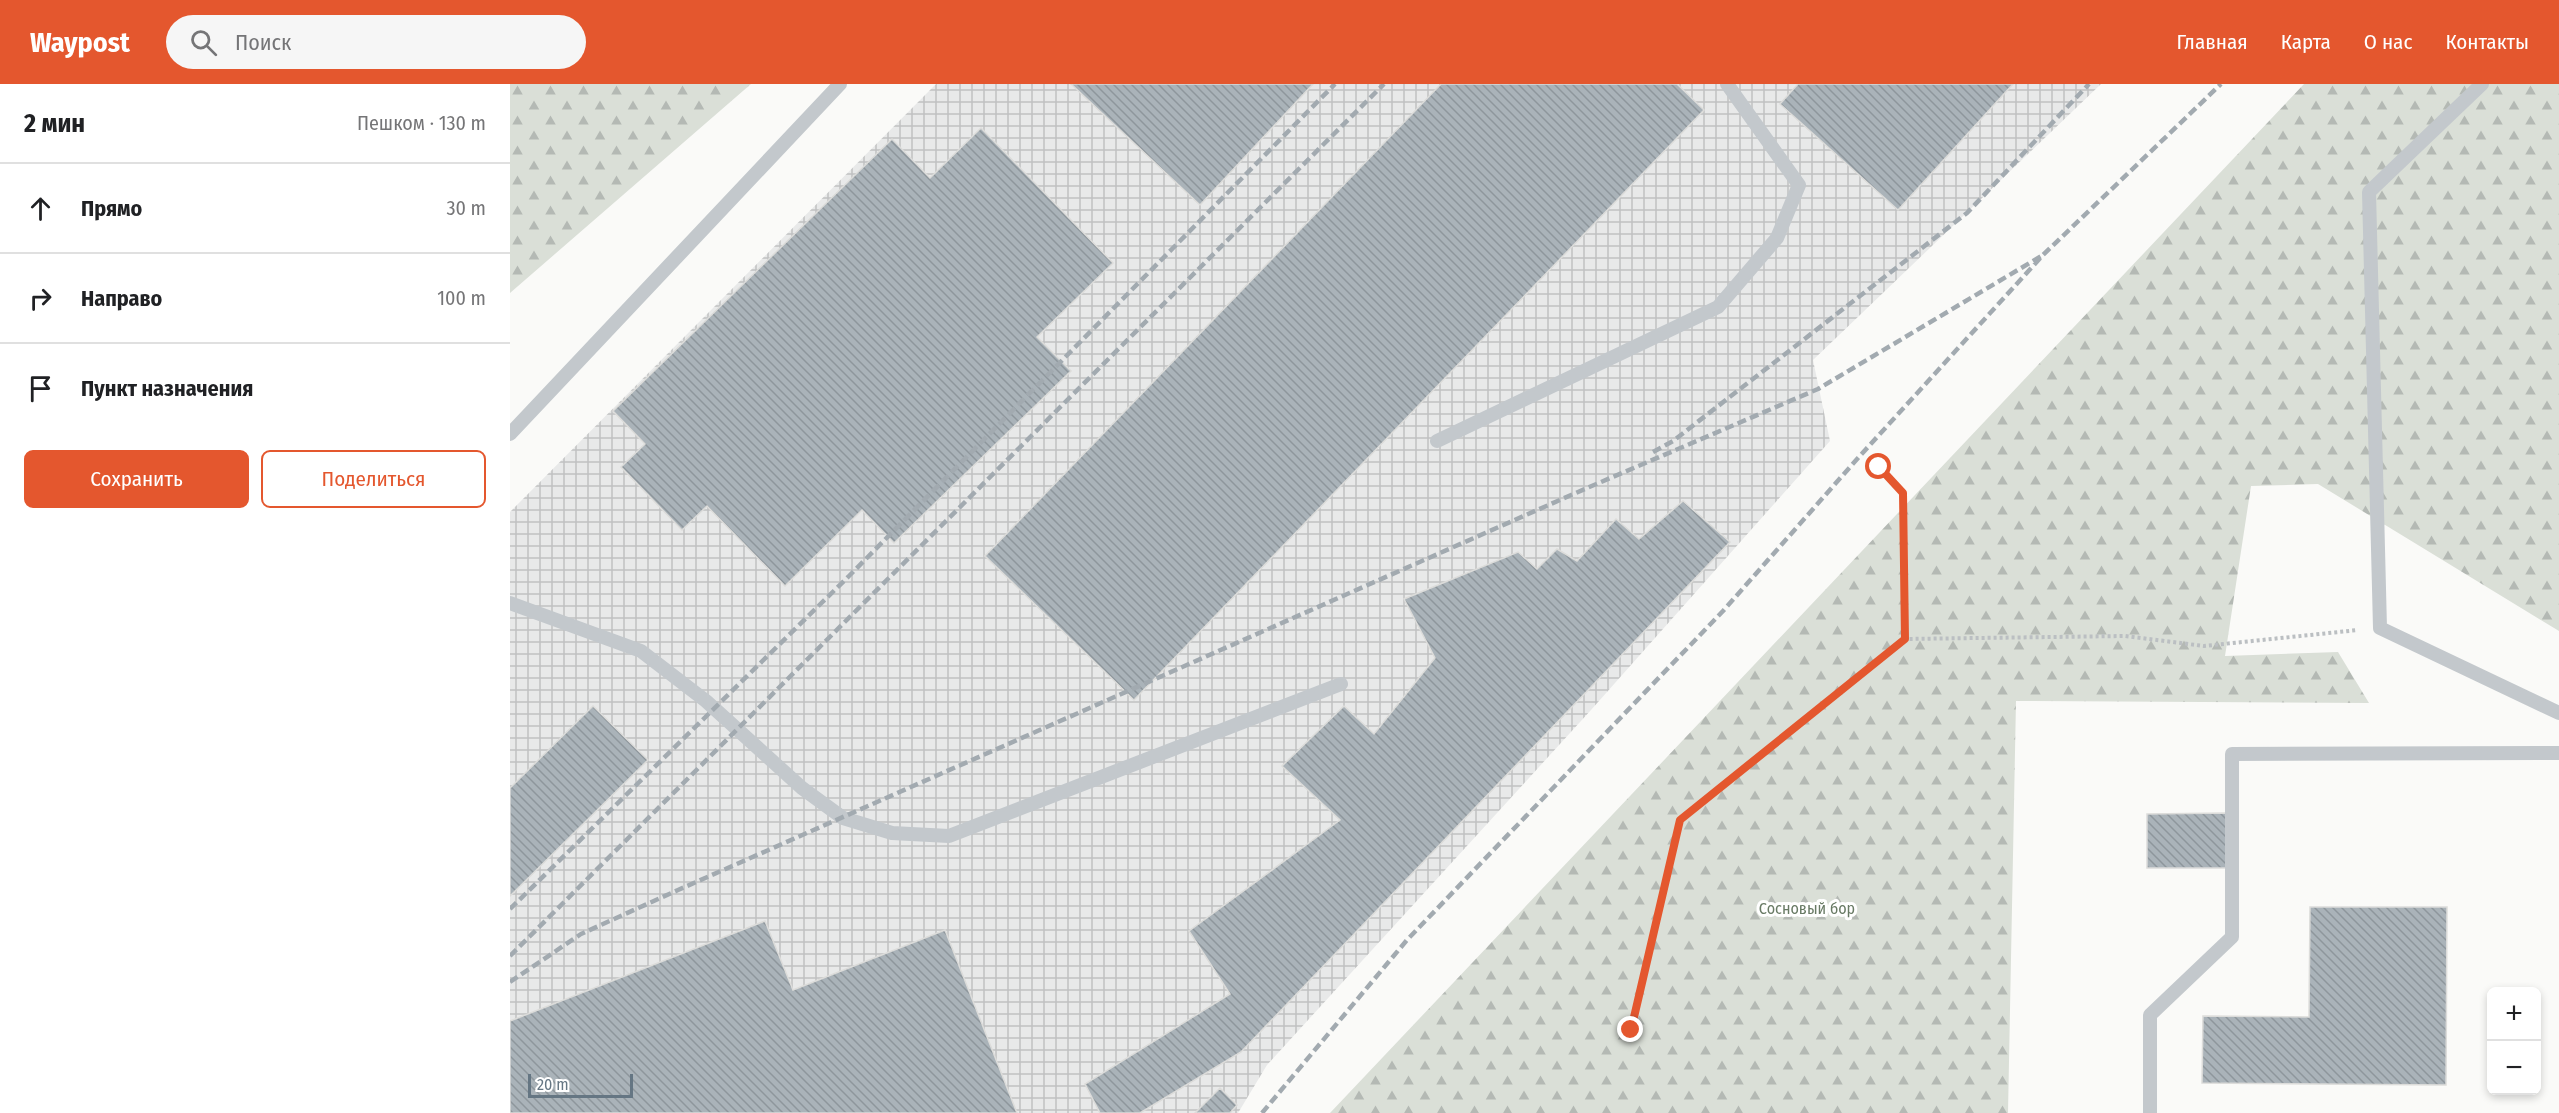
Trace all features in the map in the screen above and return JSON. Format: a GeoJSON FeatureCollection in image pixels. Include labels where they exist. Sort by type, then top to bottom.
{"type":"FeatureCollection","features":[{"type":"Feature","properties":{"kind":"lane"},"geometry":{"type":"LineString","coordinates":[[510,434],[840,84]]}},
{"type":"Feature","properties":{"kind":"lane"},"geometry":{"type":"LineString","coordinates":[[1437,441],[1718,307],[1777,238],[1799,185],[1727,84]]}},
{"type":"Feature","properties":{"kind":"lane"},"geometry":{"type":"LineString","coordinates":[[2482,84],[2369,192],[2380,628],[2559,713]]}},
{"type":"Feature","properties":{"kind":"lane"},"geometry":{"type":"LineString","coordinates":[[510,603],[641,651],[706,701],[802,788],[843,818],[892,833],[949,836],[1341,684]]}},
{"type":"Feature","properties":{"kind":"lane"},"geometry":{"type":"LineString","coordinates":[[2150,1113],[2150,1015],[2232,937],[2232,754],[2559,753]]}},
{"type":"Feature","properties":{"kind":"path"},"geometry":{"type":"LineString","coordinates":[[1879,467],[1903,493],[1905,639]]}},
{"type":"Feature","properties":{"kind":"path"},"geometry":{"type":"LineString","coordinates":[[1631,1030],[1680,820],[1905,639],[2125,636],[2204,646],[2380,628]]}},
{"type":"Feature","properties":{"kind":"shaded area"},"geometry":{"type":"Polygon","coordinates":[[[936,84],[2101,84],[1813,360],[1830,441],[1591,710],[1267,1065],[1238,1113],[510,1113],[510,512],[936,84]]]}},
{"type":"Feature","properties":{"kind":"green space"},"geometry":{"type":"Polygon","coordinates":[[[510,84],[751,84],[510,293],[510,84]]]}},
{"type":"Feature","properties":{"kind":"green space","name":"Сосновый бор"},"geometry":{"type":"Polygon","coordinates":[[[2304,84],[2559,84],[2559,631],[2318,484],[2251,486],[2225,656],[2338,652],[2369,703],[2016,701],[2008,1113],[1330,1113],[2304,84]]]}},
{"type":"Feature","properties":{"kind":"building"},"geometry":{"type":"Polygon","coordinates":[[[1071,84],[1313,84],[1200,205],[1071,84]]]}},
{"type":"Feature","properties":{"kind":"building"},"geometry":{"type":"Polygon","coordinates":[[[1441,84],[1677,84],[1704,110],[1134,700],[985,556],[1441,84]]]}},
{"type":"Feature","properties":{"kind":"building"},"geometry":{"type":"Polygon","coordinates":[[[1798,84],[2013,84],[1898,210],[1780,104],[1798,84]]]}},
{"type":"Feature","properties":{"kind":"building"},"geometry":{"type":"Polygon","coordinates":[[[981,128],[1113,263],[1037,337],[1071,371],[894,543],[862,510],[785,586],[707,506],[682,530],[621,467],[645,444],[613,411],[892,139],[930,178],[981,128]]]}},
{"type":"Feature","properties":{"kind":"building"},"geometry":{"type":"Polygon","coordinates":[[[1683,501],[1730,542],[1241,1052],[1140,1113],[1100,1113],[1085,1084],[1230,994],[1189,931],[1340,820],[1282,766],[1344,706],[1374,734],[1435,658],[1404,599],[1518,552],[1537,569],[1557,549],[1577,561],[1616,519],[1639,539],[1683,501]]]}},
{"type":"Feature","properties":{"kind":"building"},"geometry":{"type":"Polygon","coordinates":[[[593,706],[648,760],[510,896],[510,788],[593,706]]]}},
{"type":"Feature","properties":{"kind":"building"},"geometry":{"type":"Polygon","coordinates":[[[2228,813],[2229,868],[2147,868],[2147,814],[2228,813]]]}},
{"type":"Feature","properties":{"kind":"building"},"geometry":{"type":"Polygon","coordinates":[[[2310,907],[2447,907],[2446,1085],[2202,1083],[2203,1016],[2309,1017],[2310,907]]]}},
{"type":"Feature","properties":{"kind":"building"},"geometry":{"type":"Polygon","coordinates":[[[765,921],[793,990],[945,930],[1017,1113],[510,1113],[510,1021],[765,921]]]}},
{"type":"Feature","properties":{"kind":"building"},"geometry":{"type":"Polygon","coordinates":[[[1220,1088],[1237,1105],[1230,1113],[1195,1113],[1220,1088]]]}},
{"type":"Feature","properties":{"kind":"railway"},"geometry":{"type":"LineString","coordinates":[[510,909],[849,576],[1335,84]]}},
{"type":"Feature","properties":{"kind":"railway"},"geometry":{"type":"LineString","coordinates":[[510,956],[1384,84]]}},
{"type":"Feature","properties":{"kind":"railway"},"geometry":{"type":"LineString","coordinates":[[1653,452],[1673,441],[1967,213],[2089,84]]}},
{"type":"Feature","properties":{"kind":"railway"},"geometry":{"type":"LineString","coordinates":[[1262,1113],[1407,940],[1723,611],[1858,458],[2043,255],[2221,84]]}},
{"type":"Feature","properties":{"kind":"railway"},"geometry":{"type":"LineString","coordinates":[[510,982],[581,934],[678,890],[1587,488],[1818,389],[2043,255]]}},
{"type":"Feature","properties":{"kind":"route"},"geometry":{"type":"LineString","coordinates":[[1631,1030],[1680,820],[1905,639],[1903,493],[1879,467]]}}]}
